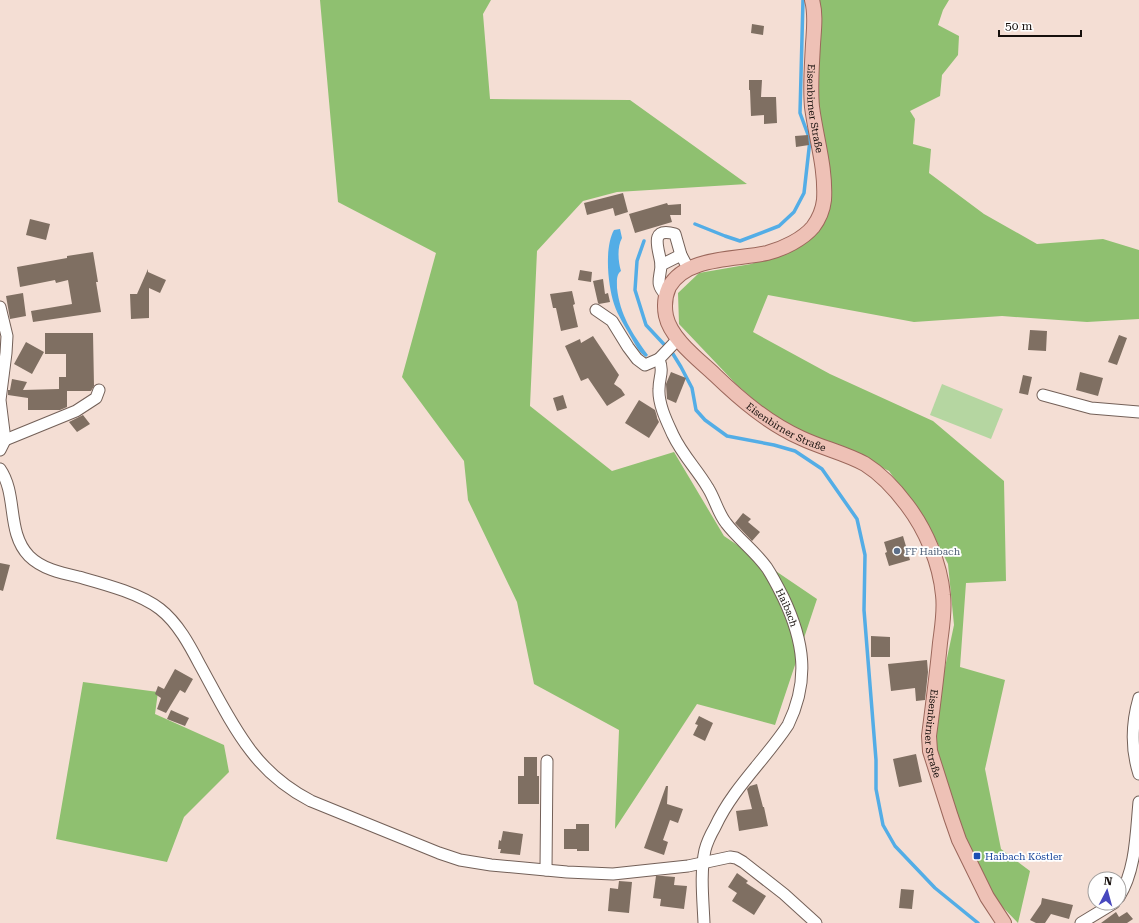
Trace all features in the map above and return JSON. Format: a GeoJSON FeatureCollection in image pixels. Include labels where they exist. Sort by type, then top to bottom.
{"type":"FeatureCollection","features":[{"type":"Feature","properties":{"kind":"main road","name":"Eisenbirner Straße"},"geometry":{"type":"LineString","coordinates":[[812,0],[815,22],[811,83],[812,107],[824,187],[824,203],[819,218],[804,236],[769,252],[700,264],[688,268],[675,277],[666,295],[666,317],[670,328],[668,350],[695,356],[742,399],[770,422],[804,440],[862,463],[875,471],[902,498],[922,528],[932,550],[939,572],[943,596],[943,618],[929,736],[930,751],[959,840],[987,896],[1004,923]]}},
{"type":"Feature","properties":{"kind":"street"},"geometry":{"type":"LineString","coordinates":[[666,295],[659,286],[661,265],[656,240],[661,234],[675,234],[681,255],[688,268]]}},
{"type":"Feature","properties":{"kind":"street"},"geometry":{"type":"LineString","coordinates":[[661,265],[681,255]]}},
{"type":"Feature","properties":{"kind":"street"},"geometry":{"type":"LineString","coordinates":[[0,306],[6,336],[6,353],[0,400],[3,445],[76,411],[96,398],[98,390]]}},
{"type":"Feature","properties":{"kind":"street"},"geometry":{"type":"LineString","coordinates":[[596,310],[612,321],[637,359],[645,365],[668,350]]}},
{"type":"Feature","properties":{"kind":"street","name":"Haibach"},"geometry":{"type":"LineString","coordinates":[[668,350],[662,367],[658,388],[659,395],[673,434],[687,460],[708,487],[726,522],[756,555],[774,579],[795,624],[801,649],[802,664],[800,691],[793,714],[781,735],[725,807],[709,838],[704,863],[704,923]]}},
{"type":"Feature","properties":{"kind":"street"},"geometry":{"type":"LineString","coordinates":[[1043,395],[1091,408],[1139,412]]}},
{"type":"Feature","properties":{"kind":"street"},"geometry":{"type":"LineString","coordinates":[[0,469],[6,478],[14,523],[22,548],[30,557],[53,570],[108,585],[144,600],[160,609],[173,622],[193,651],[251,752],[281,782],[311,801],[439,853],[460,860],[491,865],[613,874],[704,863],[723,858],[736,858],[784,894],[816,923]]}},
{"type":"Feature","properties":{"kind":"street"},"geometry":{"type":"LineString","coordinates":[[1139,698],[1134,718],[1134,739],[1135,762],[1139,774]]}},
{"type":"Feature","properties":{"kind":"street"},"geometry":{"type":"LineString","coordinates":[[546,761],[546,870]]}},
{"type":"Feature","properties":{"kind":"street"},"geometry":{"type":"LineString","coordinates":[[1127,879],[1133,857],[1139,802]]}},
{"type":"Feature","properties":{"kind":"street"},"geometry":{"type":"LineString","coordinates":[[1082,923],[1101,911]]}},
{"type":"Feature","properties":{"kind":"green space"},"geometry":{"type":"Polygon","coordinates":[[[320,0],[491,0],[483,14],[490,99],[630,100],[747,184],[617,192],[583,201],[537,251],[530,406],[612,471],[674,452],[724,536],[817,599],[775,725],[697,704],[615,829],[619,730],[534,684],[517,602],[468,500],[464,461],[402,377],[436,253],[338,202],[320,0]]]}},
{"type":"Feature","properties":{"kind":"green space"},"geometry":{"type":"Polygon","coordinates":[[[817,0],[949,0],[943,10],[938,25],[959,36],[958,55],[942,75],[940,96],[910,111],[915,119],[913,144],[931,149],[929,173],[984,214],[1037,244],[1103,239],[1139,250],[1139,319],[1087,322],[1002,316],[914,322],[768,295],[753,332],[830,374],[933,421],[1004,481],[1006,581],[966,583],[960,667],[1005,680],[985,769],[1001,849],[1030,871],[1018,923],[992,896],[968,848],[934,748],[936,710],[954,625],[948,564],[930,528],[889,471],[842,448],[780,422],[737,385],[679,324],[678,293],[699,273],[751,264],[794,248],[821,227],[817,119],[817,0]]]}},
{"type":"Feature","properties":{"kind":"green space"},"geometry":{"type":"Polygon","coordinates":[[[942,384],[1003,409],[991,439],[930,415],[942,384]]]}},
{"type":"Feature","properties":{"kind":"green space"},"geometry":{"type":"Polygon","coordinates":[[[83,682],[158,692],[155,714],[224,745],[229,772],[184,817],[167,862],[56,839],[83,682]]]}},
{"type":"Feature","properties":{"kind":"water"},"geometry":{"type":"Polygon","coordinates":[[[620,229],[622,238],[619,250],[621,271],[617,278],[619,298],[628,323],[648,355],[646,357],[637,348],[622,321],[612,296],[608,267],[609,246],[614,230],[620,229]]]}},
{"type":"Feature","properties":{"kind":"building"},"geometry":{"type":"Polygon","coordinates":[[[752,24],[764,26],[763,35],[751,33],[752,24]]]}},
{"type":"Feature","properties":{"kind":"building"},"geometry":{"type":"Polygon","coordinates":[[[749,80],[762,80],[761,97],[776,97],[777,123],[764,124],[764,115],[751,116],[749,80]]]}},
{"type":"Feature","properties":{"kind":"building"},"geometry":{"type":"Polygon","coordinates":[[[808,135],[809,145],[796,147],[795,136],[808,135]]]}},
{"type":"Feature","properties":{"kind":"building"},"geometry":{"type":"Polygon","coordinates":[[[623,193],[628,212],[615,216],[613,208],[587,215],[584,203],[623,193]]]}},
{"type":"Feature","properties":{"kind":"building"},"geometry":{"type":"Polygon","coordinates":[[[667,203],[668,205],[681,204],[681,215],[670,215],[672,222],[635,233],[629,214],[667,203]]]}},
{"type":"Feature","properties":{"kind":"building"},"geometry":{"type":"Polygon","coordinates":[[[30,219],[50,224],[46,240],[26,235],[30,219]]]}},
{"type":"Feature","properties":{"kind":"building"},"geometry":{"type":"Polygon","coordinates":[[[93,252],[101,312],[33,322],[31,311],[72,304],[68,280],[56,283],[55,280],[20,287],[17,267],[93,252]]]}},
{"type":"Feature","properties":{"kind":"building"},"geometry":{"type":"Polygon","coordinates":[[[148,269],[148,272],[166,280],[160,293],[149,288],[149,318],[131,319],[130,294],[137,294],[148,269]]]}},
{"type":"Feature","properties":{"kind":"building"},"geometry":{"type":"Polygon","coordinates":[[[580,270],[592,272],[591,282],[578,280],[580,270]]]}},
{"type":"Feature","properties":{"kind":"building"},"geometry":{"type":"Polygon","coordinates":[[[603,279],[605,294],[608,293],[610,302],[599,304],[593,281],[603,279]]]}},
{"type":"Feature","properties":{"kind":"building"},"geometry":{"type":"Polygon","coordinates":[[[572,291],[575,304],[573,305],[578,327],[561,331],[556,308],[553,308],[550,294],[572,291]]]}},
{"type":"Feature","properties":{"kind":"building"},"geometry":{"type":"Polygon","coordinates":[[[23,293],[26,316],[10,319],[6,296],[23,293]]]}},
{"type":"Feature","properties":{"kind":"building"},"geometry":{"type":"Polygon","coordinates":[[[1030,330],[1047,331],[1046,351],[1028,350],[1030,330]]]}},
{"type":"Feature","properties":{"kind":"building"},"geometry":{"type":"Polygon","coordinates":[[[45,333],[93,333],[94,386],[91,391],[67,391],[67,407],[60,410],[28,410],[28,398],[8,395],[8,390],[10,390],[12,379],[27,382],[23,390],[59,389],[59,377],[66,377],[66,354],[45,354],[45,333]]]}},
{"type":"Feature","properties":{"kind":"building"},"geometry":{"type":"Polygon","coordinates":[[[1119,335],[1127,338],[1117,365],[1108,362],[1119,335]]]}},
{"type":"Feature","properties":{"kind":"building"},"geometry":{"type":"Polygon","coordinates":[[[593,336],[619,375],[614,384],[621,389],[625,395],[607,406],[588,378],[581,381],[565,346],[580,339],[581,343],[593,336]]]}},
{"type":"Feature","properties":{"kind":"building"},"geometry":{"type":"Polygon","coordinates":[[[26,342],[44,352],[32,374],[14,364],[26,342]]]}},
{"type":"Feature","properties":{"kind":"building"},"geometry":{"type":"Polygon","coordinates":[[[671,372],[686,378],[676,403],[667,399],[666,384],[671,372]]]}},
{"type":"Feature","properties":{"kind":"building"},"geometry":{"type":"Polygon","coordinates":[[[1080,372],[1103,378],[1098,396],[1076,390],[1080,372]]]}},
{"type":"Feature","properties":{"kind":"building"},"geometry":{"type":"Polygon","coordinates":[[[1023,375],[1032,377],[1028,395],[1019,393],[1023,375]]]}},
{"type":"Feature","properties":{"kind":"building"},"geometry":{"type":"Polygon","coordinates":[[[563,395],[567,408],[557,411],[553,398],[563,395]]]}},
{"type":"Feature","properties":{"kind":"building"},"geometry":{"type":"Polygon","coordinates":[[[639,400],[655,410],[659,422],[649,438],[625,423],[639,400]]]}},
{"type":"Feature","properties":{"kind":"building"},"geometry":{"type":"Polygon","coordinates":[[[83,415],[90,424],[77,432],[69,422],[83,415]]]}},
{"type":"Feature","properties":{"kind":"building"},"geometry":{"type":"Polygon","coordinates":[[[743,513],[751,519],[748,522],[760,532],[752,541],[735,523],[743,513]]]}},
{"type":"Feature","properties":{"kind":"building","name":"FF Haibach"},"geometry":{"type":"Polygon","coordinates":[[[903,536],[910,560],[889,566],[885,553],[887,552],[884,542],[903,536]]]}},
{"type":"Feature","properties":{"kind":"building"},"geometry":{"type":"Polygon","coordinates":[[[0,563],[10,565],[3,591],[0,590],[0,563]]]}},
{"type":"Feature","properties":{"kind":"building"},"geometry":{"type":"Polygon","coordinates":[[[871,636],[890,637],[890,657],[871,657],[871,636]]]}},
{"type":"Feature","properties":{"kind":"building"},"geometry":{"type":"Polygon","coordinates":[[[927,660],[928,672],[925,700],[916,701],[915,688],[891,691],[888,664],[927,660]]]}},
{"type":"Feature","properties":{"kind":"building"},"geometry":{"type":"Polygon","coordinates":[[[175,669],[193,679],[185,693],[180,690],[166,713],[157,709],[161,698],[155,694],[158,686],[164,689],[175,669]]]}},
{"type":"Feature","properties":{"kind":"building"},"geometry":{"type":"Polygon","coordinates":[[[171,710],[189,718],[185,726],[167,719],[171,710]]]}},
{"type":"Feature","properties":{"kind":"building"},"geometry":{"type":"Polygon","coordinates":[[[699,716],[713,723],[705,741],[693,735],[698,725],[695,724],[699,716]]]}},
{"type":"Feature","properties":{"kind":"building"},"geometry":{"type":"Polygon","coordinates":[[[916,754],[922,782],[899,787],[893,759],[916,754]]]}},
{"type":"Feature","properties":{"kind":"building"},"geometry":{"type":"Polygon","coordinates":[[[524,757],[537,757],[539,804],[518,804],[518,776],[524,776],[524,757]]]}},
{"type":"Feature","properties":{"kind":"building"},"geometry":{"type":"Polygon","coordinates":[[[757,784],[768,826],[739,831],[736,811],[752,809],[747,789],[750,786],[757,784]]]}},
{"type":"Feature","properties":{"kind":"building"},"geometry":{"type":"Polygon","coordinates":[[[666,786],[668,786],[667,804],[683,809],[678,823],[670,820],[663,840],[668,842],[664,855],[644,848],[666,786]]]}},
{"type":"Feature","properties":{"kind":"building"},"geometry":{"type":"Polygon","coordinates":[[[576,824],[589,824],[589,851],[564,849],[564,829],[576,829],[576,824]]]}},
{"type":"Feature","properties":{"kind":"building"},"geometry":{"type":"Polygon","coordinates":[[[503,831],[523,834],[520,855],[500,853],[501,849],[498,849],[499,840],[501,841],[503,831]]]}},
{"type":"Feature","properties":{"kind":"building"},"geometry":{"type":"Polygon","coordinates":[[[737,873],[748,881],[746,883],[766,896],[754,915],[732,901],[737,893],[728,887],[737,873]]]}},
{"type":"Feature","properties":{"kind":"building"},"geometry":{"type":"Polygon","coordinates":[[[656,876],[675,877],[674,885],[687,886],[684,909],[660,906],[661,899],[653,898],[656,876]]]}},
{"type":"Feature","properties":{"kind":"building"},"geometry":{"type":"Polygon","coordinates":[[[619,881],[632,882],[629,913],[608,911],[610,888],[618,889],[619,881]]]}},
{"type":"Feature","properties":{"kind":"building"},"geometry":{"type":"Polygon","coordinates":[[[901,889],[914,890],[912,909],[899,908],[901,889]]]}},
{"type":"Feature","properties":{"kind":"building"},"geometry":{"type":"Polygon","coordinates":[[[1042,898],[1073,905],[1069,919],[1051,914],[1045,923],[1036,923],[1030,920],[1041,904],[1042,898]]]}},
{"type":"Feature","properties":{"kind":"building"},"geometry":{"type":"Polygon","coordinates":[[[1116,912],[1119,917],[1127,912],[1133,919],[1127,923],[1101,923],[1116,912]]]}},
{"type":"Feature","properties":{"kind":"waterway"},"geometry":{"type":"LineString","coordinates":[[695,224],[740,241],[779,226],[794,212],[804,193],[810,140],[800,113],[803,0]]}},
{"type":"Feature","properties":{"kind":"waterway"},"geometry":{"type":"LineString","coordinates":[[644,241],[637,261],[635,290],[646,325],[673,354],[692,388],[696,410],[705,420],[727,436],[774,445],[795,451],[822,469],[857,519],[865,555],[864,610],[876,760],[876,789],[883,825],[895,846],[935,888],[978,923]]}},
{"type":"Feature","properties":{"kind":"place","name":"FF Haibach"},"geometry":{"type":"Point","coordinates":[897,551]}},
{"type":"Feature","properties":{"kind":"place","name":"Haibach Köstler"},"geometry":{"type":"Point","coordinates":[977,856]}}]}
